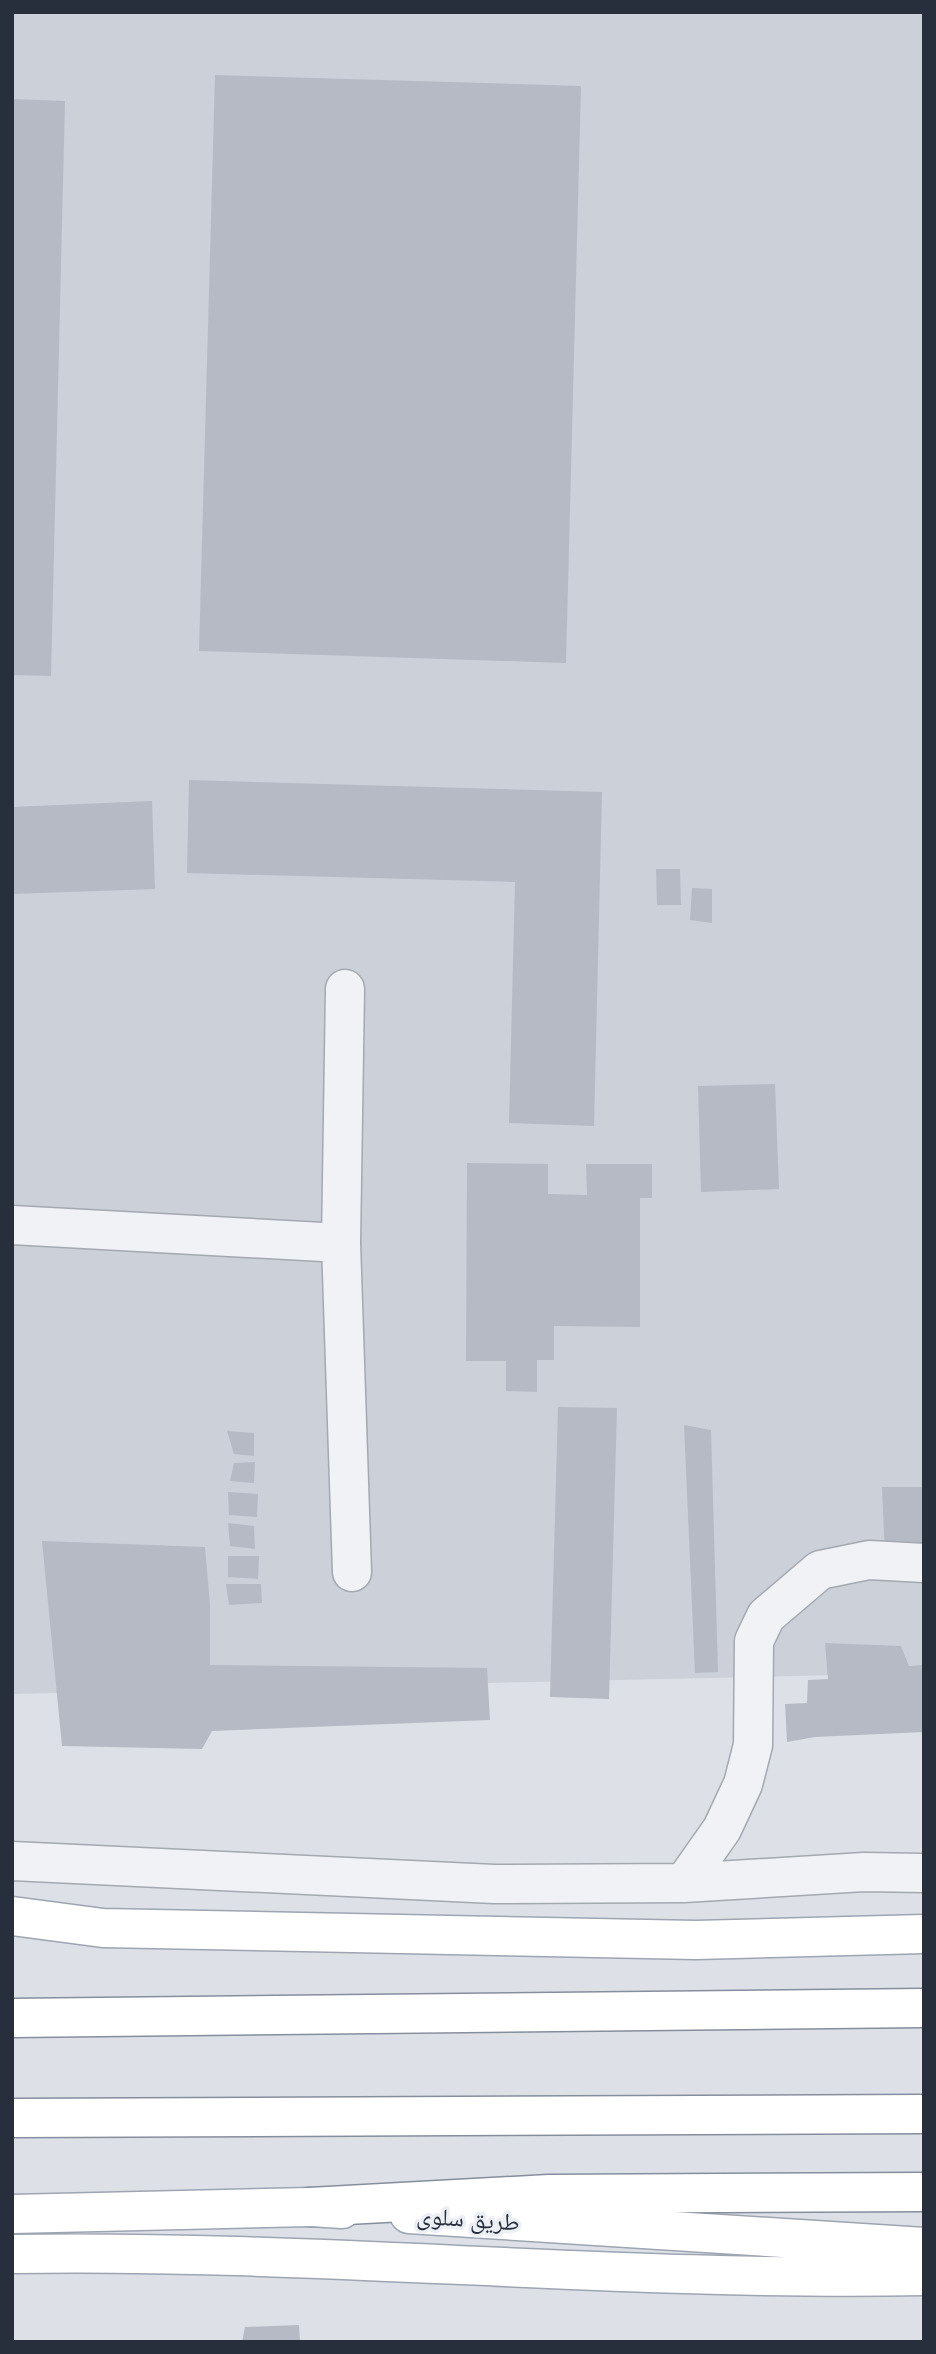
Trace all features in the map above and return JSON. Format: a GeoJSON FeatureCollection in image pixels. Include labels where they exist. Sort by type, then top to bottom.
{"type":"FeatureCollection","features":[{"type":"Feature","properties":{"kind":"main road"},"geometry":{"type":"LineString","coordinates":[[12,1930],[103,1927],[696,1940],[908,1934],[924,1906]]}},
{"type":"Feature","properties":{"kind":"main road"},"geometry":{"type":"LineString","coordinates":[[12,1916],[103,1927]]}},
{"type":"Feature","properties":{"kind":"main road"},"geometry":{"type":"LineString","coordinates":[[12,2018],[924,2008]]}},
{"type":"Feature","properties":{"kind":"main road"},"geometry":{"type":"LineString","coordinates":[[12,2118],[924,2114]]}},
{"type":"Feature","properties":{"kind":"main road"},"geometry":{"type":"LineString","coordinates":[[310,2207],[549,2194],[924,2192]]}},
{"type":"Feature","properties":{"kind":"main road","name":"طريق سلوى"},"geometry":{"type":"LineString","coordinates":[[12,2214],[310,2207],[924,2247]]}},
{"type":"Feature","properties":{"kind":"main road"},"geometry":{"type":"LineString","coordinates":[[12,2254],[225,2256],[592,2272],[924,2276]]}},
{"type":"Feature","properties":{"kind":"street"},"geometry":{"type":"LineString","coordinates":[[345,989],[341,1243],[352,1572]]}},
{"type":"Feature","properties":{"kind":"street"},"geometry":{"type":"LineString","coordinates":[[12,1224],[341,1243]]}},
{"type":"Feature","properties":{"kind":"street"},"geometry":{"type":"LineString","coordinates":[[684,1883],[722,1829],[743,1784],[753,1745],[754,1641],[766,1616],[820,1570],[869,1560],[924,1563]]}},
{"type":"Feature","properties":{"kind":"street"},"geometry":{"type":"LineString","coordinates":[[19,1856],[494,1884],[684,1883],[864,1872],[924,1873]]}},
{"type":"Feature","properties":{"kind":"shaded area"},"geometry":{"type":"Polygon","coordinates":[[[12,12],[924,12],[924,1673],[12,1694],[12,12]]]}},
{"type":"Feature","properties":{"kind":"building"},"geometry":{"type":"Polygon","coordinates":[[[215,75],[581,86],[566,663],[199,651],[215,75]]]}},
{"type":"Feature","properties":{"kind":"building"},"geometry":{"type":"Polygon","coordinates":[[[12,99],[65,101],[51,676],[12,675],[12,99]]]}},
{"type":"Feature","properties":{"kind":"building"},"geometry":{"type":"Polygon","coordinates":[[[189,780],[602,792],[594,1126],[509,1123],[515,882],[187,873],[189,780]]]}},
{"type":"Feature","properties":{"kind":"building"},"geometry":{"type":"Polygon","coordinates":[[[152,801],[155,889],[12,894],[12,807],[152,801]]]}},
{"type":"Feature","properties":{"kind":"building"},"geometry":{"type":"Polygon","coordinates":[[[656,869],[680,869],[681,905],[657,905],[656,869]]]}},
{"type":"Feature","properties":{"kind":"building"},"geometry":{"type":"Polygon","coordinates":[[[692,888],[712,889],[712,923],[690,920],[692,888]]]}},
{"type":"Feature","properties":{"kind":"building"},"geometry":{"type":"Polygon","coordinates":[[[775,1084],[779,1189],[701,1192],[698,1086],[775,1084]]]}},
{"type":"Feature","properties":{"kind":"building"},"geometry":{"type":"Polygon","coordinates":[[[467,1163],[548,1164],[548,1194],[587,1195],[586,1164],[652,1164],[652,1198],[640,1198],[640,1327],[554,1326],[554,1360],[537,1360],[537,1392],[506,1391],[506,1361],[466,1361],[467,1163]]]}},
{"type":"Feature","properties":{"kind":"building"},"geometry":{"type":"Polygon","coordinates":[[[558,1407],[617,1408],[609,1699],[550,1697],[558,1407]]]}},
{"type":"Feature","properties":{"kind":"building"},"geometry":{"type":"Polygon","coordinates":[[[684,1425],[711,1430],[718,1672],[695,1673],[684,1425]]]}},
{"type":"Feature","properties":{"kind":"building"},"geometry":{"type":"Polygon","coordinates":[[[227,1431],[254,1433],[254,1456],[234,1454],[227,1431]]]}},
{"type":"Feature","properties":{"kind":"building"},"geometry":{"type":"Polygon","coordinates":[[[255,1462],[254,1483],[230,1481],[234,1463],[255,1462]]]}},
{"type":"Feature","properties":{"kind":"building"},"geometry":{"type":"Polygon","coordinates":[[[882,1487],[924,1487],[924,1555],[885,1555],[882,1487]]]}},
{"type":"Feature","properties":{"kind":"building"},"geometry":{"type":"Polygon","coordinates":[[[228,1492],[258,1494],[257,1517],[229,1515],[228,1492]]]}},
{"type":"Feature","properties":{"kind":"building"},"geometry":{"type":"Polygon","coordinates":[[[228,1523],[254,1526],[255,1549],[230,1546],[228,1523]]]}},
{"type":"Feature","properties":{"kind":"building"},"geometry":{"type":"Polygon","coordinates":[[[42,1541],[205,1547],[210,1605],[210,1665],[487,1668],[490,1720],[212,1731],[202,1749],[62,1746],[42,1541]]]}},
{"type":"Feature","properties":{"kind":"building"},"geometry":{"type":"Polygon","coordinates":[[[228,1556],[259,1556],[258,1579],[228,1577],[228,1556]]]}},
{"type":"Feature","properties":{"kind":"building"},"geometry":{"type":"Polygon","coordinates":[[[226,1584],[261,1584],[262,1603],[229,1605],[226,1584]]]}},
{"type":"Feature","properties":{"kind":"building"},"geometry":{"type":"Polygon","coordinates":[[[825,1643],[901,1646],[909,1666],[924,1665],[924,1732],[815,1737],[787,1742],[785,1704],[807,1703],[808,1680],[828,1679],[825,1643]]]}},
{"type":"Feature","properties":{"kind":"building"},"geometry":{"type":"Polygon","coordinates":[[[299,2325],[300,2342],[242,2342],[245,2327],[299,2325]]]}}]}
